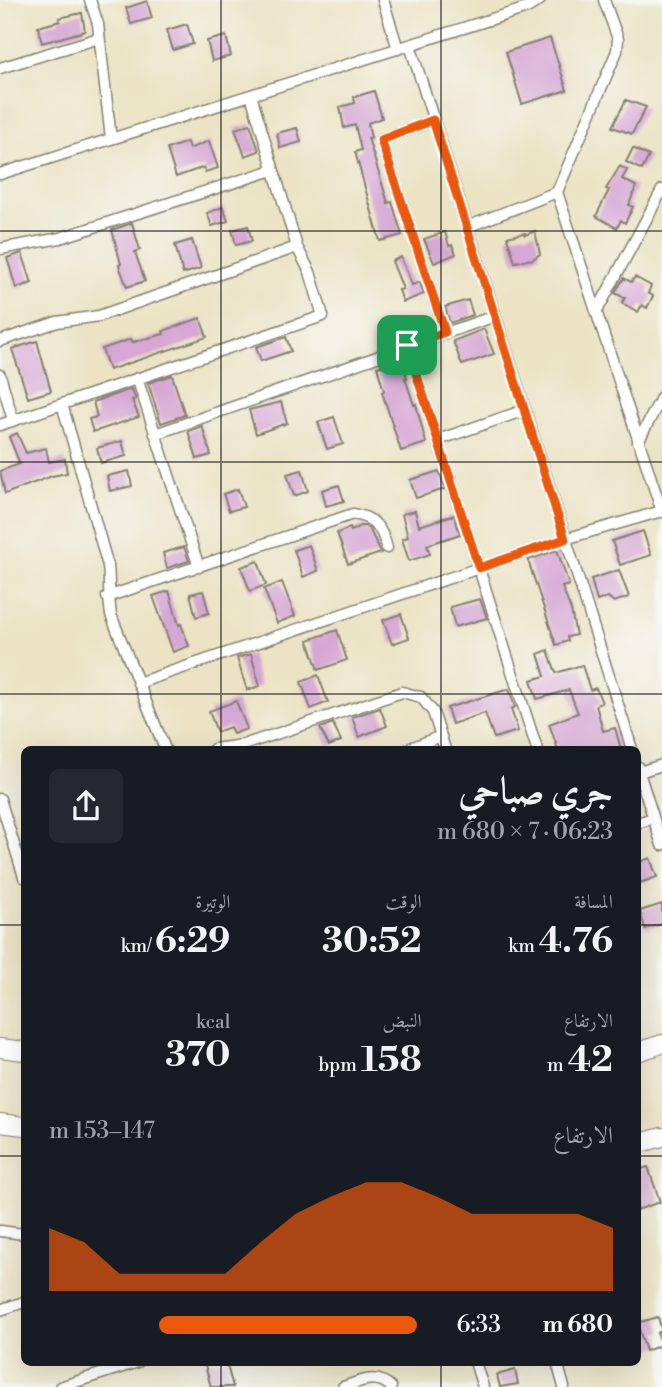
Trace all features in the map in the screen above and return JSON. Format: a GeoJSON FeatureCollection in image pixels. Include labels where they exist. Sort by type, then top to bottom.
{"type":"FeatureCollection","features":[{"type":"Feature","properties":{"kind":"main road"},"geometry":{"type":"LineString","coordinates":[[641,1051],[662,1044]]}},
{"type":"Feature","properties":{"kind":"main road"},"geometry":{"type":"LineString","coordinates":[[0,1048],[21,1051]]}},
{"type":"Feature","properties":{"kind":"main road"},"geometry":{"type":"LineString","coordinates":[[0,1123],[21,1126]]}},
{"type":"Feature","properties":{"kind":"main road"},"geometry":{"type":"LineString","coordinates":[[641,1143],[662,1137]]}},
{"type":"Feature","properties":{"kind":"street"},"geometry":{"type":"LineString","coordinates":[[90,0],[98,24],[111,139]]}},
{"type":"Feature","properties":{"kind":"street"},"geometry":{"type":"LineString","coordinates":[[383,0],[433,120],[631,746]]}},
{"type":"Feature","properties":{"kind":"street"},"geometry":{"type":"LineString","coordinates":[[0,174],[527,8],[540,0]]}},
{"type":"Feature","properties":{"kind":"street"},"geometry":{"type":"LineString","coordinates":[[138,683],[565,539],[662,511],[557,192],[617,51],[618,39],[604,0]]}},
{"type":"Feature","properties":{"kind":"street"},"geometry":{"type":"LineString","coordinates":[[0,68],[99,38]]}},
{"type":"Feature","properties":{"kind":"street"},"geometry":{"type":"LineString","coordinates":[[0,425],[323,316],[310,272],[297,247],[251,95]]}},
{"type":"Feature","properties":{"kind":"street"},"geometry":{"type":"LineString","coordinates":[[433,120],[381,140],[445,332]]}},
{"type":"Feature","properties":{"kind":"street"},"geometry":{"type":"LineString","coordinates":[[0,249],[60,237],[273,170]]}},
{"type":"Feature","properties":{"kind":"street"},"geometry":{"type":"LineString","coordinates":[[596,313],[662,190]]}},
{"type":"Feature","properties":{"kind":"street"},"geometry":{"type":"LineString","coordinates":[[467,227],[557,192]]}},
{"type":"Feature","properties":{"kind":"street"},"geometry":{"type":"LineString","coordinates":[[0,341],[57,322],[99,316],[297,247]]}},
{"type":"Feature","properties":{"kind":"street"},"geometry":{"type":"LineString","coordinates":[[155,434],[495,316]]}},
{"type":"Feature","properties":{"kind":"street"},"geometry":{"type":"LineString","coordinates":[[407,345],[536,746]]}},
{"type":"Feature","properties":{"kind":"street"},"geometry":{"type":"LineString","coordinates":[[0,376],[13,420]]}},
{"type":"Feature","properties":{"kind":"street"},"geometry":{"type":"LineString","coordinates":[[137,378],[199,567]]}},
{"type":"Feature","properties":{"kind":"street"},"geometry":{"type":"LineString","coordinates":[[638,442],[662,397]]}},
{"type":"Feature","properties":{"kind":"street"},"geometry":{"type":"LineString","coordinates":[[62,404],[108,566],[110,581],[107,597],[111,615],[164,746]]}},
{"type":"Feature","properties":{"kind":"street"},"geometry":{"type":"LineString","coordinates":[[438,440],[525,410]]}},
{"type":"Feature","properties":{"kind":"street"},"geometry":{"type":"LineString","coordinates":[[107,597],[353,514],[364,516],[376,523],[383,533],[387,548]]}},
{"type":"Feature","properties":{"kind":"street"},"geometry":{"type":"LineString","coordinates":[[251,746],[402,692],[421,697],[433,712],[444,746]]}},
{"type":"Feature","properties":{"kind":"street"},"geometry":{"type":"LineString","coordinates":[[416,746],[441,736]]}},
{"type":"Feature","properties":{"kind":"street"},"geometry":{"type":"LineString","coordinates":[[641,768],[662,765]]}},
{"type":"Feature","properties":{"kind":"street"},"geometry":{"type":"LineString","coordinates":[[641,779],[662,845]]}},
{"type":"Feature","properties":{"kind":"street"},"geometry":{"type":"LineString","coordinates":[[0,799],[21,867]]}},
{"type":"Feature","properties":{"kind":"street"},"geometry":{"type":"LineString","coordinates":[[641,822],[653,818]]}},
{"type":"Feature","properties":{"kind":"street"},"geometry":{"type":"LineString","coordinates":[[0,1231],[21,1234]]}},
{"type":"Feature","properties":{"kind":"street"},"geometry":{"type":"LineString","coordinates":[[0,1310],[21,1304]]}},
{"type":"Feature","properties":{"kind":"street"},"geometry":{"type":"LineString","coordinates":[[60,1387],[126,1366]]}},
{"type":"Feature","properties":{"kind":"street"},"geometry":{"type":"LineString","coordinates":[[476,1366],[483,1387]]}},
{"type":"Feature","properties":{"kind":"street"},"geometry":{"type":"LineString","coordinates":[[558,1366],[564,1387]]}},
{"type":"Feature","properties":{"kind":"street"},"geometry":{"type":"LineString","coordinates":[[344,1387],[372,1378],[384,1380],[391,1387]]}},
{"type":"Feature","properties":{"kind":"building"},"geometry":{"type":"Polygon","coordinates":[[[147,1],[152,18],[131,24],[126,8],[147,1]]]}},
{"type":"Feature","properties":{"kind":"building"},"geometry":{"type":"Polygon","coordinates":[[[82,13],[85,31],[42,43],[38,27],[60,21],[59,18],[82,13]]]}},
{"type":"Feature","properties":{"kind":"building"},"geometry":{"type":"Polygon","coordinates":[[[187,24],[193,44],[173,50],[167,30],[187,24]]]}},
{"type":"Feature","properties":{"kind":"building"},"geometry":{"type":"Polygon","coordinates":[[[226,36],[231,56],[212,61],[207,41],[226,36]]]}},
{"type":"Feature","properties":{"kind":"building"},"geometry":{"type":"Polygon","coordinates":[[[550,38],[567,90],[522,104],[506,52],[550,38]]]}},
{"type":"Feature","properties":{"kind":"building"},"geometry":{"type":"Polygon","coordinates":[[[374,91],[382,118],[368,123],[371,138],[368,138],[388,203],[392,202],[402,235],[380,241],[355,152],[361,150],[355,125],[344,128],[340,107],[355,103],[354,97],[374,91]]]}},
{"type":"Feature","properties":{"kind":"building"},"geometry":{"type":"Polygon","coordinates":[[[626,100],[646,107],[632,134],[612,127],[626,100]]]}},
{"type":"Feature","properties":{"kind":"building"},"geometry":{"type":"Polygon","coordinates":[[[250,124],[259,151],[245,156],[235,129],[250,124]]]}},
{"type":"Feature","properties":{"kind":"building"},"geometry":{"type":"Polygon","coordinates":[[[297,128],[301,142],[280,148],[277,133],[297,128]]]}},
{"type":"Feature","properties":{"kind":"building"},"geometry":{"type":"Polygon","coordinates":[[[209,141],[218,168],[205,172],[204,167],[176,177],[167,149],[187,142],[189,149],[209,141]]]}},
{"type":"Feature","properties":{"kind":"building"},"geometry":{"type":"Polygon","coordinates":[[[633,148],[649,156],[642,170],[626,162],[633,148]]]}},
{"type":"Feature","properties":{"kind":"building"},"geometry":{"type":"Polygon","coordinates":[[[620,166],[627,170],[622,179],[636,186],[629,205],[633,207],[625,223],[621,220],[617,228],[596,216],[609,190],[606,189],[620,166]]]}},
{"type":"Feature","properties":{"kind":"building"},"geometry":{"type":"Polygon","coordinates":[[[223,207],[228,221],[212,226],[207,213],[223,207]]]}},
{"type":"Feature","properties":{"kind":"building"},"geometry":{"type":"Polygon","coordinates":[[[132,223],[140,250],[135,252],[145,281],[127,287],[119,265],[121,264],[112,230],[132,223]]]}},
{"type":"Feature","properties":{"kind":"building"},"geometry":{"type":"Polygon","coordinates":[[[248,226],[252,241],[236,245],[232,230],[248,226]]]}},
{"type":"Feature","properties":{"kind":"building"},"geometry":{"type":"Polygon","coordinates":[[[535,231],[540,254],[533,259],[515,262],[507,237],[535,231]]]}},
{"type":"Feature","properties":{"kind":"building"},"geometry":{"type":"Polygon","coordinates":[[[445,232],[449,246],[452,245],[456,254],[434,263],[424,239],[445,232]]]}},
{"type":"Feature","properties":{"kind":"building"},"geometry":{"type":"Polygon","coordinates":[[[192,240],[201,268],[183,274],[175,245],[192,240]]]}},
{"type":"Feature","properties":{"kind":"building"},"geometry":{"type":"Polygon","coordinates":[[[22,253],[32,283],[16,288],[7,258],[22,253]]]}},
{"type":"Feature","properties":{"kind":"building"},"geometry":{"type":"Polygon","coordinates":[[[401,257],[412,285],[420,282],[424,294],[403,302],[399,290],[403,289],[392,261],[401,257]]]}},
{"type":"Feature","properties":{"kind":"building"},"geometry":{"type":"Polygon","coordinates":[[[635,277],[651,286],[648,293],[653,296],[647,308],[642,305],[638,312],[622,303],[625,298],[615,293],[624,278],[631,282],[635,277]]]}},
{"type":"Feature","properties":{"kind":"building"},"geometry":{"type":"Polygon","coordinates":[[[468,300],[473,315],[450,323],[445,307],[468,300]]]}},
{"type":"Feature","properties":{"kind":"building"},"geometry":{"type":"Polygon","coordinates":[[[200,318],[207,337],[109,370],[102,349],[131,339],[133,342],[164,334],[163,331],[200,318]]]}},
{"type":"Feature","properties":{"kind":"building"},"geometry":{"type":"Polygon","coordinates":[[[484,329],[494,354],[462,365],[453,341],[484,329]]]}},
{"type":"Feature","properties":{"kind":"building"},"geometry":{"type":"Polygon","coordinates":[[[286,337],[291,351],[261,361],[256,347],[286,337]]]}},
{"type":"Feature","properties":{"kind":"building"},"geometry":{"type":"Polygon","coordinates":[[[37,341],[51,391],[28,398],[12,349],[37,341]]]}},
{"type":"Feature","properties":{"kind":"building"},"geometry":{"type":"Polygon","coordinates":[[[402,360],[405,378],[414,405],[416,404],[426,443],[401,451],[377,367],[402,360]]]}},
{"type":"Feature","properties":{"kind":"building"},"geometry":{"type":"Polygon","coordinates":[[[172,375],[185,415],[161,423],[148,383],[172,375]]]}},
{"type":"Feature","properties":{"kind":"building"},"geometry":{"type":"Polygon","coordinates":[[[131,389],[139,417],[93,432],[89,419],[97,417],[93,402],[131,389]]]}},
{"type":"Feature","properties":{"kind":"building"},"geometry":{"type":"Polygon","coordinates":[[[281,402],[287,423],[256,434],[249,410],[281,402]]]}},
{"type":"Feature","properties":{"kind":"building"},"geometry":{"type":"Polygon","coordinates":[[[334,417],[343,444],[327,449],[318,422],[334,417]]]}},
{"type":"Feature","properties":{"kind":"building"},"geometry":{"type":"Polygon","coordinates":[[[202,426],[211,455],[197,459],[188,431],[202,426]]]}},
{"type":"Feature","properties":{"kind":"building"},"geometry":{"type":"Polygon","coordinates":[[[17,433],[26,453],[46,448],[49,462],[65,459],[67,473],[5,494],[0,471],[20,464],[9,437],[17,433]]]}},
{"type":"Feature","properties":{"kind":"building"},"geometry":{"type":"Polygon","coordinates":[[[122,441],[126,456],[101,463],[97,448],[122,441]]]}},
{"type":"Feature","properties":{"kind":"building"},"geometry":{"type":"Polygon","coordinates":[[[302,470],[308,491],[294,496],[287,474],[302,470]]]}},
{"type":"Feature","properties":{"kind":"building"},"geometry":{"type":"Polygon","coordinates":[[[129,471],[132,486],[110,491],[107,476],[129,471]]]}},
{"type":"Feature","properties":{"kind":"building"},"geometry":{"type":"Polygon","coordinates":[[[439,471],[445,489],[416,498],[410,480],[439,471]]]}},
{"type":"Feature","properties":{"kind":"building"},"geometry":{"type":"Polygon","coordinates":[[[339,485],[344,501],[326,506],[322,490],[339,485]]]}},
{"type":"Feature","properties":{"kind":"building"},"geometry":{"type":"Polygon","coordinates":[[[238,489],[244,507],[229,511],[223,494],[238,489]]]}},
{"type":"Feature","properties":{"kind":"building"},"geometry":{"type":"Polygon","coordinates":[[[415,511],[419,526],[454,515],[460,534],[427,545],[430,554],[409,561],[402,539],[408,537],[402,514],[415,511]]]}},
{"type":"Feature","properties":{"kind":"building"},"geometry":{"type":"Polygon","coordinates":[[[360,526],[370,530],[381,553],[348,564],[337,533],[350,528],[351,531],[360,526]]]}},
{"type":"Feature","properties":{"kind":"building"},"geometry":{"type":"Polygon","coordinates":[[[643,531],[651,555],[620,565],[612,541],[643,531]]]}},
{"type":"Feature","properties":{"kind":"building"},"geometry":{"type":"Polygon","coordinates":[[[309,545],[318,571],[303,577],[294,550],[309,545]]]}},
{"type":"Feature","properties":{"kind":"building"},"geometry":{"type":"Polygon","coordinates":[[[184,547],[189,561],[167,568],[163,553],[184,547]]]}},
{"type":"Feature","properties":{"kind":"building"},"geometry":{"type":"Polygon","coordinates":[[[557,550],[569,585],[562,587],[571,610],[576,635],[567,637],[568,641],[556,645],[528,560],[557,550]]]}},
{"type":"Feature","properties":{"kind":"building"},"geometry":{"type":"Polygon","coordinates":[[[258,561],[266,585],[250,591],[241,567],[258,561]]]}},
{"type":"Feature","properties":{"kind":"building"},"geometry":{"type":"Polygon","coordinates":[[[619,570],[629,597],[614,602],[608,597],[597,601],[591,579],[619,570]]]}},
{"type":"Feature","properties":{"kind":"building"},"geometry":{"type":"Polygon","coordinates":[[[282,582],[295,616],[277,623],[264,589],[282,582]]]}},
{"type":"Feature","properties":{"kind":"building"},"geometry":{"type":"Polygon","coordinates":[[[169,591],[179,625],[181,624],[189,646],[173,652],[153,596],[169,591]]]}},
{"type":"Feature","properties":{"kind":"building"},"geometry":{"type":"Polygon","coordinates":[[[203,591],[209,613],[196,617],[190,594],[203,591]]]}},
{"type":"Feature","properties":{"kind":"building"},"geometry":{"type":"Polygon","coordinates":[[[480,599],[487,618],[455,627],[450,607],[480,599]]]}},
{"type":"Feature","properties":{"kind":"building"},"geometry":{"type":"Polygon","coordinates":[[[401,614],[409,638],[392,644],[383,620],[401,614]]]}},
{"type":"Feature","properties":{"kind":"building"},"geometry":{"type":"Polygon","coordinates":[[[337,630],[347,660],[318,670],[308,640],[337,630]]]}},
{"type":"Feature","properties":{"kind":"building"},"geometry":{"type":"Polygon","coordinates":[[[548,650],[556,673],[582,665],[590,690],[596,688],[602,703],[596,705],[603,731],[615,728],[620,746],[557,746],[549,724],[578,713],[569,690],[537,699],[531,680],[545,676],[538,654],[548,650]]]}},
{"type":"Feature","properties":{"kind":"building"},"geometry":{"type":"Polygon","coordinates":[[[251,654],[260,686],[247,690],[237,658],[251,654]]]}},
{"type":"Feature","properties":{"kind":"building"},"geometry":{"type":"Polygon","coordinates":[[[318,675],[328,702],[311,709],[301,682],[318,675]]]}},
{"type":"Feature","properties":{"kind":"building"},"geometry":{"type":"Polygon","coordinates":[[[509,689],[515,707],[511,709],[518,731],[494,738],[485,713],[452,724],[447,708],[509,689]]]}},
{"type":"Feature","properties":{"kind":"building"},"geometry":{"type":"Polygon","coordinates":[[[236,701],[247,729],[233,734],[230,727],[217,732],[209,711],[236,701]]]}},
{"type":"Feature","properties":{"kind":"building"},"geometry":{"type":"Polygon","coordinates":[[[380,708],[387,726],[359,737],[352,717],[380,708]]]}},
{"type":"Feature","properties":{"kind":"building"},"geometry":{"type":"Polygon","coordinates":[[[333,723],[341,741],[329,746],[320,728],[333,723]]]}},
{"type":"Feature","properties":{"kind":"building"},"geometry":{"type":"Polygon","coordinates":[[[650,858],[657,877],[641,883],[641,861],[650,858]]]}},
{"type":"Feature","properties":{"kind":"building"},"geometry":{"type":"Polygon","coordinates":[[[662,904],[662,924],[645,929],[641,911],[662,904]]]}},
{"type":"Feature","properties":{"kind":"building"},"geometry":{"type":"Polygon","coordinates":[[[648,1167],[660,1202],[641,1209],[641,1169],[648,1167]]]}},
{"type":"Feature","properties":{"kind":"building"},"geometry":{"type":"Polygon","coordinates":[[[658,1317],[662,1331],[657,1333],[662,1345],[646,1351],[641,1335],[641,1322],[658,1317]]]}},
{"type":"Feature","properties":{"kind":"building"},"geometry":{"type":"Polygon","coordinates":[[[205,1366],[227,1366],[233,1387],[211,1387],[205,1366]]]}},
{"type":"Feature","properties":{"kind":"building"},"geometry":{"type":"Polygon","coordinates":[[[515,1370],[518,1384],[500,1387],[497,1375],[515,1370]]]}},
{"type":"Feature","properties":{"kind":"route"},"geometry":{"type":"LineString","coordinates":[[433,120],[565,539],[479,568],[407,345],[445,332],[381,140],[433,120]]}}]}
